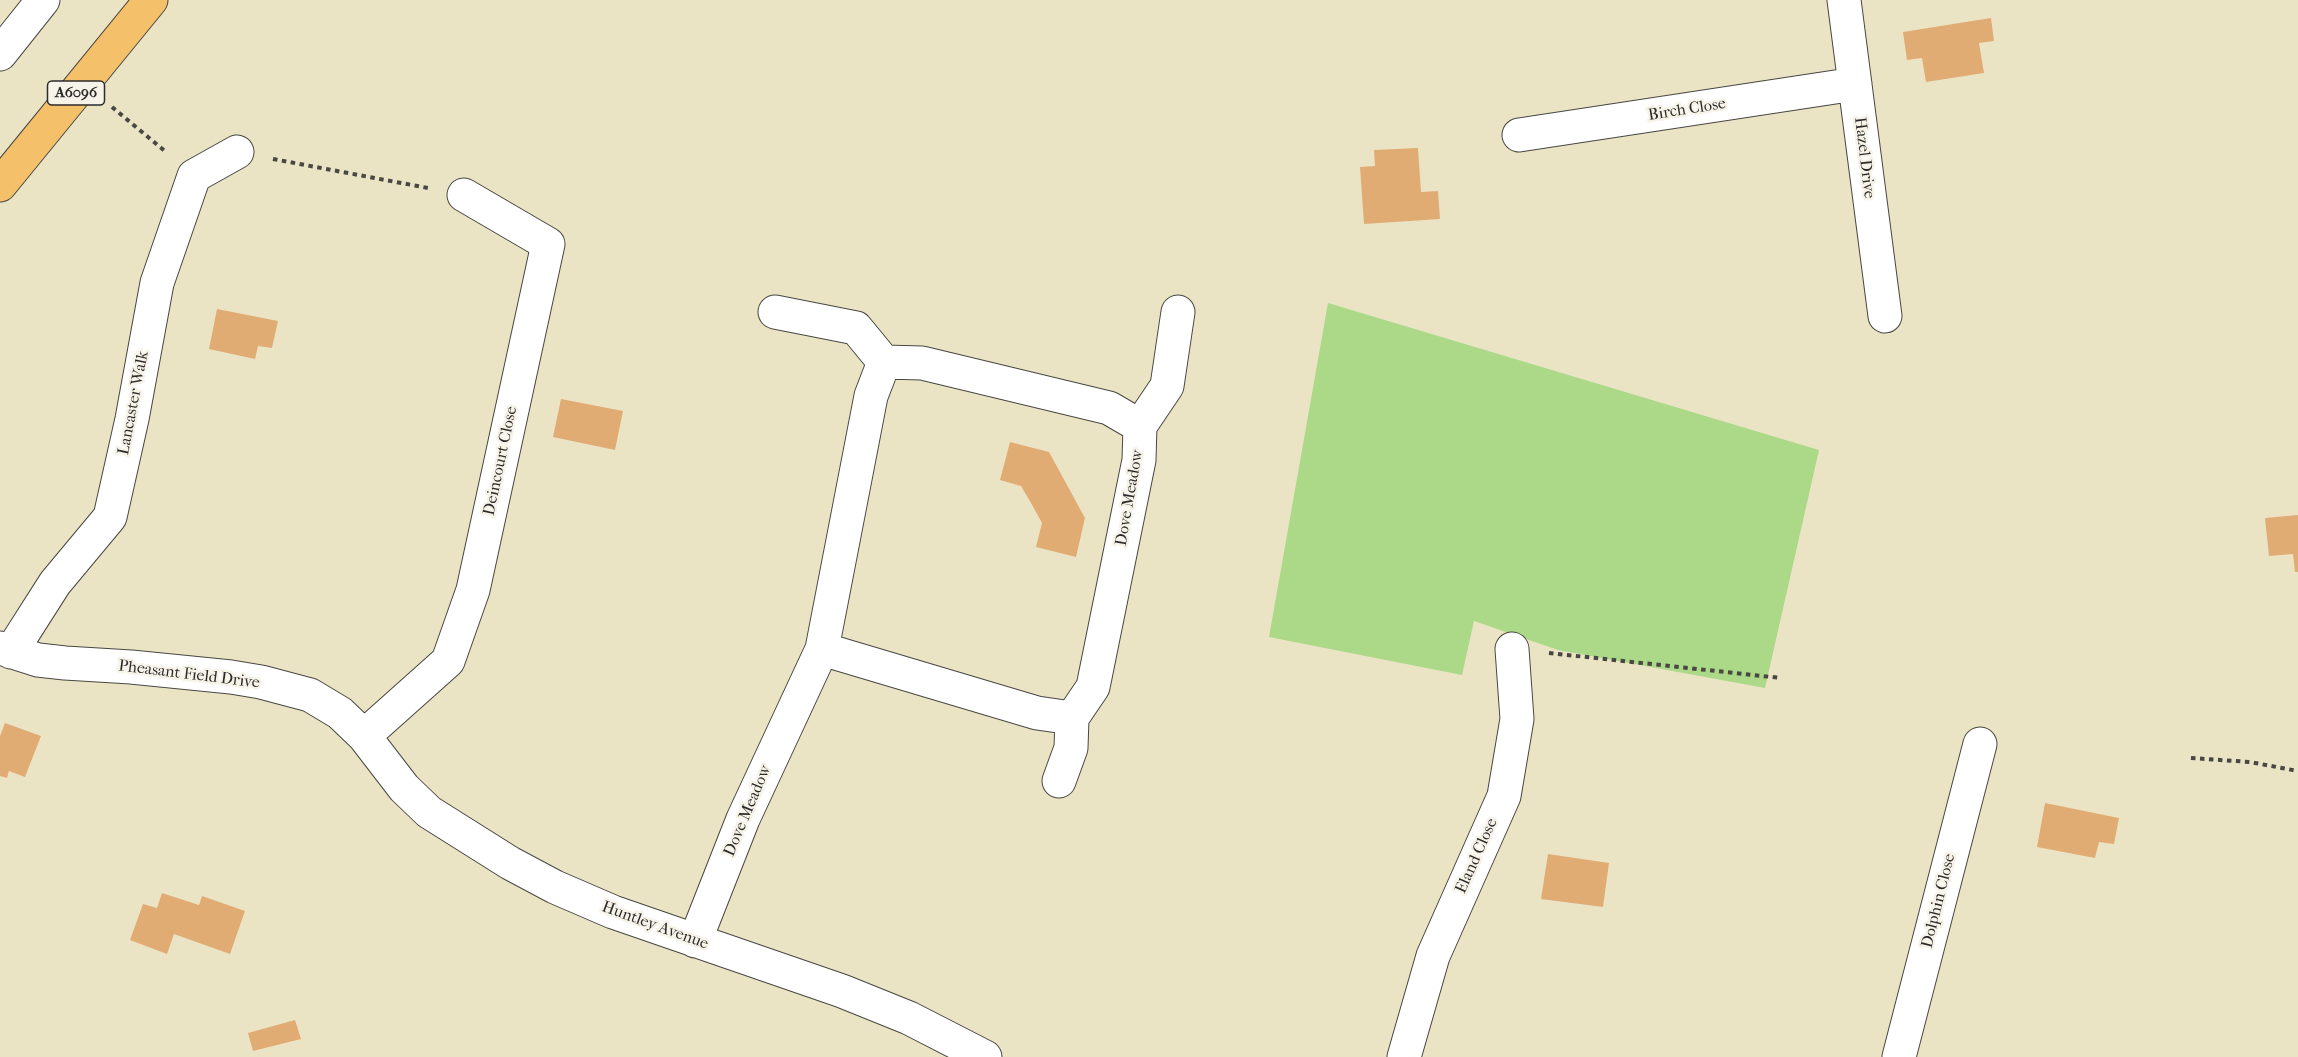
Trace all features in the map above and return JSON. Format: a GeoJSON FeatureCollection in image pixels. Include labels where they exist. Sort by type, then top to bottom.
{"type":"FeatureCollection","features":[{"type":"Feature","properties":{"kind":"main road","name":"A6096"},"geometry":{"type":"LineString","coordinates":[[0,186],[151,0]]}},
{"type":"Feature","properties":{"kind":"street"},"geometry":{"type":"LineString","coordinates":[[0,54],[43,0]]}},
{"type":"Feature","properties":{"kind":"street","name":"Hazel Drive"},"geometry":{"type":"LineString","coordinates":[[1844,0],[1885,316]]}},
{"type":"Feature","properties":{"kind":"street","name":"Birch Close"},"geometry":{"type":"LineString","coordinates":[[1519,135],[1855,84]]}},
{"type":"Feature","properties":{"kind":"street"},"geometry":{"type":"LineString","coordinates":[[194,176],[237,152]]}},
{"type":"Feature","properties":{"kind":"street","name":"Lancaster Walk"},"geometry":{"type":"LineString","coordinates":[[6,650],[55,584],[110,517],[132,419],[157,283],[194,176]]}},
{"type":"Feature","properties":{"kind":"street","name":"Deincourt Close"},"geometry":{"type":"LineString","coordinates":[[364,736],[448,661],[473,590],[548,243],[464,195]]}},
{"type":"Feature","properties":{"kind":"street"},"geometry":{"type":"LineString","coordinates":[[775,312],[856,328],[884,362]]}},
{"type":"Feature","properties":{"kind":"street"},"geometry":{"type":"LineString","coordinates":[[1140,426],[1167,386],[1178,312]]}},
{"type":"Feature","properties":{"kind":"street","name":"Dove Meadow"},"geometry":{"type":"LineString","coordinates":[[695,941],[743,819],[822,649],[871,396],[884,362],[922,363],[1109,408],[1140,426],[1139,460],[1093,687],[1072,718]]}},
{"type":"Feature","properties":{"kind":"street"},"geometry":{"type":"LineString","coordinates":[[822,649],[1037,713],[1072,718],[1071,748],[1059,781]]}},
{"type":"Feature","properties":{"kind":"street","name":"Eland Close"},"geometry":{"type":"LineString","coordinates":[[1404,1057],[1433,956],[1504,796],[1516,719],[1512,649]]}},
{"type":"Feature","properties":{"kind":"street","name":"Pheasant Field Drive"},"geometry":{"type":"LineString","coordinates":[[6,650],[38,660],[142,668],[261,682],[310,695],[326,704],[364,736]]}},
{"type":"Feature","properties":{"kind":"street","name":"Huntley Avenue"},"geometry":{"type":"LineString","coordinates":[[364,736],[415,801],[446,825],[555,887],[613,912],[875,1004],[909,1018],[985,1057]]}},
{"type":"Feature","properties":{"kind":"street","name":"Dolphin Close"},"geometry":{"type":"LineString","coordinates":[[1899,1057],[1980,744]]}},
{"type":"Feature","properties":{"kind":"path"},"geometry":{"type":"LineString","coordinates":[[84,83],[194,176]]}},
{"type":"Feature","properties":{"kind":"path"},"geometry":{"type":"LineString","coordinates":[[237,152],[464,195]]}},
{"type":"Feature","properties":{"kind":"path"},"geometry":{"type":"LineString","coordinates":[[1512,649],[1781,678]]}},
{"type":"Feature","properties":{"kind":"path"},"geometry":{"type":"LineString","coordinates":[[2191,758],[2250,762],[2298,771]]}},
{"type":"Feature","properties":{"kind":"green space"},"geometry":{"type":"Polygon","coordinates":[[[1328,303],[1819,450],[1765,688],[1558,650],[1474,621],[1462,675],[1269,637],[1328,303]]]}},
{"type":"Feature","properties":{"kind":"building"},"geometry":{"type":"Polygon","coordinates":[[[1991,18],[1994,41],[1979,43],[1984,73],[1926,82],[1922,58],[1907,60],[1903,32],[1991,18]]]}},
{"type":"Feature","properties":{"kind":"building"},"geometry":{"type":"Polygon","coordinates":[[[1418,148],[1421,192],[1438,191],[1440,219],[1364,224],[1360,167],[1375,166],[1374,150],[1418,148]]]}},
{"type":"Feature","properties":{"kind":"building"},"geometry":{"type":"Polygon","coordinates":[[[217,309],[278,321],[272,348],[258,346],[255,359],[209,349],[217,309]]]}},
{"type":"Feature","properties":{"kind":"building"},"geometry":{"type":"Polygon","coordinates":[[[561,399],[623,411],[615,450],[553,437],[561,399]]]}},
{"type":"Feature","properties":{"kind":"building"},"geometry":{"type":"Polygon","coordinates":[[[1010,442],[1049,452],[1085,518],[1076,557],[1036,547],[1042,523],[1021,486],[1000,480],[1010,442]]]}},
{"type":"Feature","properties":{"kind":"building"},"geometry":{"type":"Polygon","coordinates":[[[2298,515],[2298,572],[2295,572],[2293,554],[2269,556],[2265,518],[2298,515]]]}},
{"type":"Feature","properties":{"kind":"building"},"geometry":{"type":"Polygon","coordinates":[[[5,723],[41,736],[25,777],[9,771],[7,778],[0,776],[0,736],[5,723]]]}},
{"type":"Feature","properties":{"kind":"building"},"geometry":{"type":"Polygon","coordinates":[[[2045,803],[2119,818],[2114,844],[2099,842],[2095,858],[2037,847],[2045,803]]]}},
{"type":"Feature","properties":{"kind":"building"},"geometry":{"type":"Polygon","coordinates":[[[1548,854],[1609,863],[1603,907],[1541,899],[1548,854]]]}},
{"type":"Feature","properties":{"kind":"building"},"geometry":{"type":"Polygon","coordinates":[[[162,893],[199,905],[202,896],[245,911],[230,954],[174,934],[167,954],[130,940],[143,904],[157,908],[162,893]]]}},
{"type":"Feature","properties":{"kind":"building"},"geometry":{"type":"Polygon","coordinates":[[[295,1020],[301,1039],[253,1051],[248,1033],[295,1020]]]}}]}
